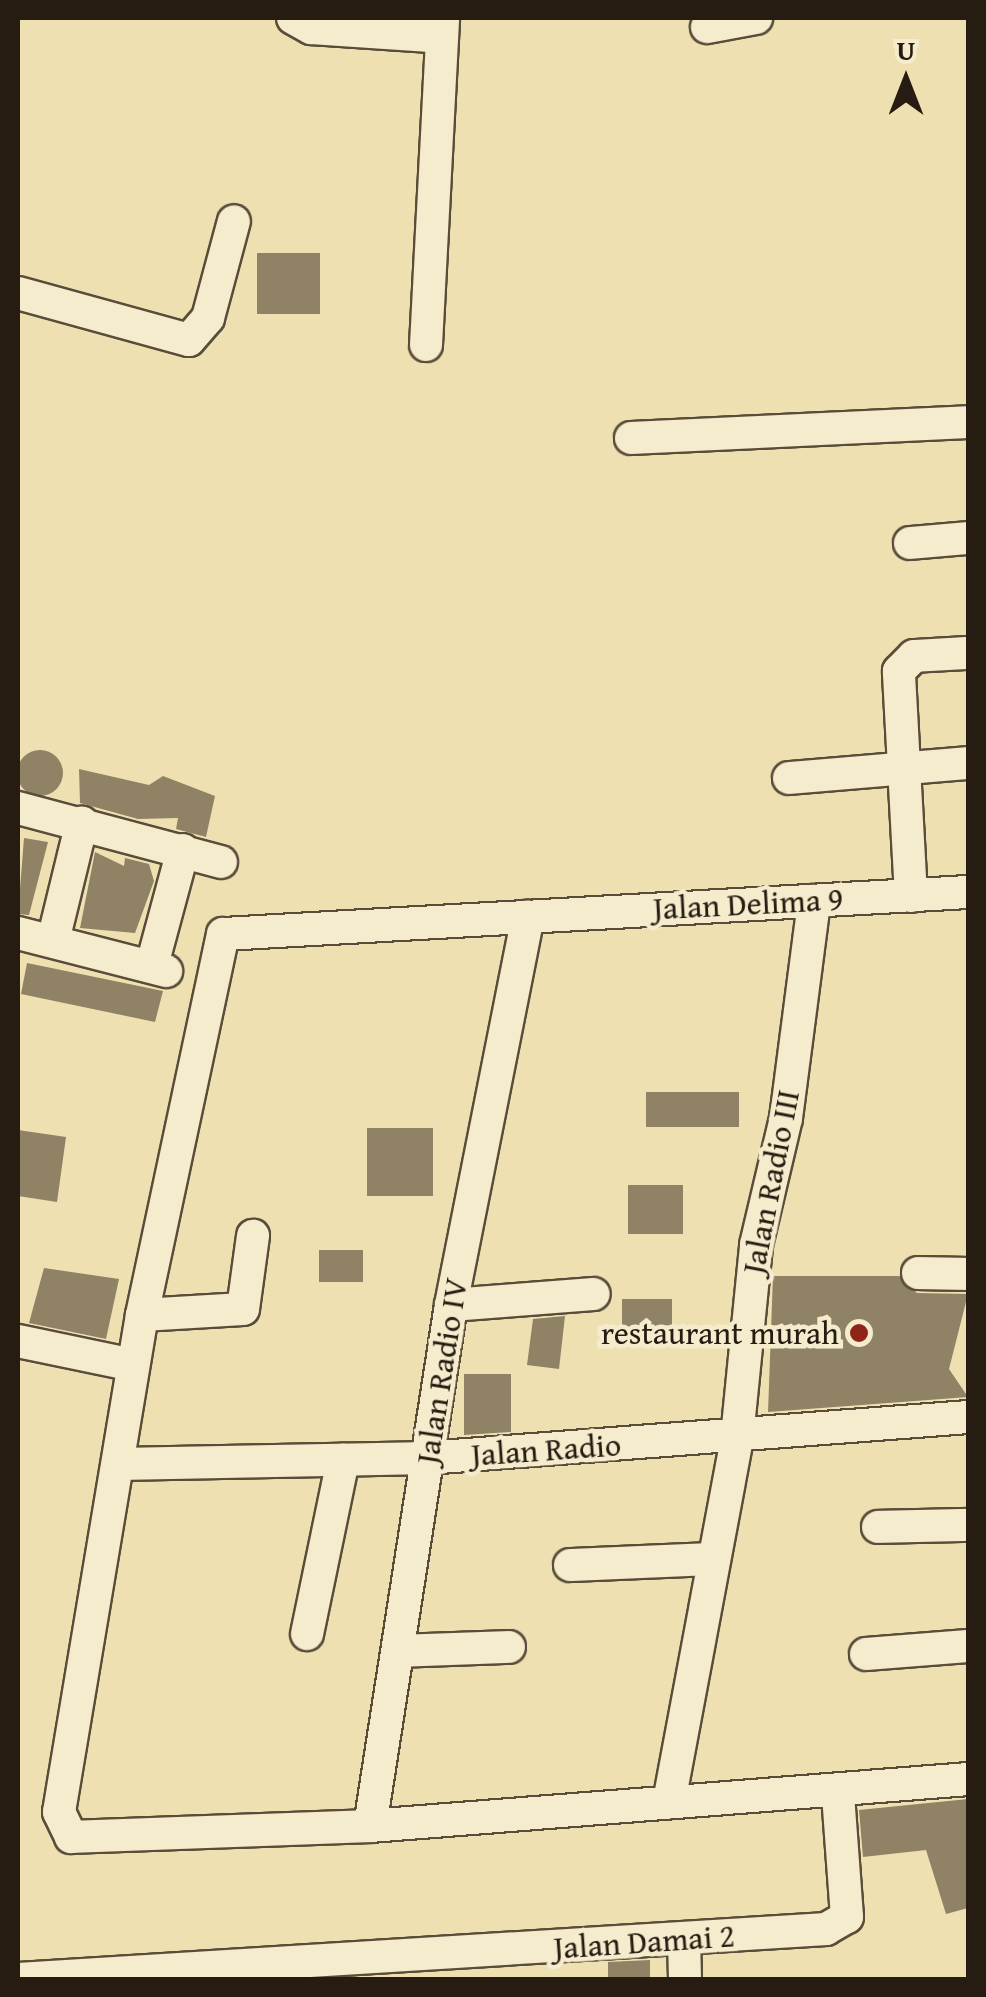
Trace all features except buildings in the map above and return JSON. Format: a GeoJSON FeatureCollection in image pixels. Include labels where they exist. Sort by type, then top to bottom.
{"type":"FeatureCollection","features":[{"type":"Feature","properties":{"kind":"street"},"geometry":{"type":"LineString","coordinates":[[292,18],[311,28],[442,27],[426,344]]}},
{"type":"Feature","properties":{"kind":"street"},"geometry":{"type":"LineString","coordinates":[[707,27],[756,18]]}},
{"type":"Feature","properties":{"kind":"street"},"geometry":{"type":"LineString","coordinates":[[18,293],[189,340],[208,318],[234,221]]}},
{"type":"Feature","properties":{"kind":"street"},"geometry":{"type":"LineString","coordinates":[[632,438],[968,422]]}},
{"type":"Feature","properties":{"kind":"street"},"geometry":{"type":"LineString","coordinates":[[910,542],[968,538]]}},
{"type":"Feature","properties":{"kind":"street"},"geometry":{"type":"LineString","coordinates":[[911,896],[910,770],[903,661],[968,653]]}},
{"type":"Feature","properties":{"kind":"street"},"geometry":{"type":"LineString","coordinates":[[789,778],[968,764]]}},
{"type":"Feature","properties":{"kind":"street"},"geometry":{"type":"LineString","coordinates":[[18,808],[82,822],[220,862]]}},
{"type":"Feature","properties":{"kind":"street"},"geometry":{"type":"LineString","coordinates":[[53,941],[82,822]]}},
{"type":"Feature","properties":{"kind":"street"},"geometry":{"type":"LineString","coordinates":[[18,933],[159,968],[183,850]]}},
{"type":"Feature","properties":{"kind":"street","name":"Jalan Delima 9"},"geometry":{"type":"LineString","coordinates":[[142,1315],[222,934],[968,892]]}},
{"type":"Feature","properties":{"kind":"street","name":"Jalan Radio III"},"geometry":{"type":"LineString","coordinates":[[669,1802],[737,1438],[756,1245],[786,1118],[814,901]]}},
{"type":"Feature","properties":{"kind":"street","name":"Jalan Radio IV"},"geometry":{"type":"LineString","coordinates":[[370,1826],[451,1305],[528,918]]}},
{"type":"Feature","properties":{"kind":"street"},"geometry":{"type":"LineString","coordinates":[[253,1236],[243,1310],[142,1315],[122,1464],[61,1832],[370,1826],[838,1793],[968,1778]]}},
{"type":"Feature","properties":{"kind":"street"},"geometry":{"type":"LineString","coordinates":[[918,1273],[968,1274]]}},
{"type":"Feature","properties":{"kind":"street"},"geometry":{"type":"LineString","coordinates":[[451,1305],[594,1294]]}},
{"type":"Feature","properties":{"kind":"street"},"geometry":{"type":"LineString","coordinates":[[18,1342],[133,1366]]}},
{"type":"Feature","properties":{"kind":"street","name":"Jalan Radio"},"geometry":{"type":"LineString","coordinates":[[122,1464],[428,1458],[737,1438],[968,1417]]}},
{"type":"Feature","properties":{"kind":"street"},"geometry":{"type":"LineString","coordinates":[[307,1634],[344,1460]]}},
{"type":"Feature","properties":{"kind":"street"},"geometry":{"type":"LineString","coordinates":[[878,1527],[968,1524]]}},
{"type":"Feature","properties":{"kind":"street"},"geometry":{"type":"LineString","coordinates":[[570,1564],[713,1559]]}},
{"type":"Feature","properties":{"kind":"street"},"geometry":{"type":"LineString","coordinates":[[866,1654],[968,1646]]}},
{"type":"Feature","properties":{"kind":"street"},"geometry":{"type":"LineString","coordinates":[[399,1651],[509,1647]]}},
{"type":"Feature","properties":{"kind":"street","name":"Jalan Damai 2"},"geometry":{"type":"LineString","coordinates":[[18,1978],[431,1969],[684,1938],[826,1929],[847,1917],[838,1793]]}},
{"type":"Feature","properties":{"kind":"street"},"geometry":{"type":"LineString","coordinates":[[684,1938],[685,1980]]}},
{"type":"Feature","properties":{"kind":"place","name":"restaurant murah"},"geometry":{"type":"Point","coordinates":[859,1333]}}]}
